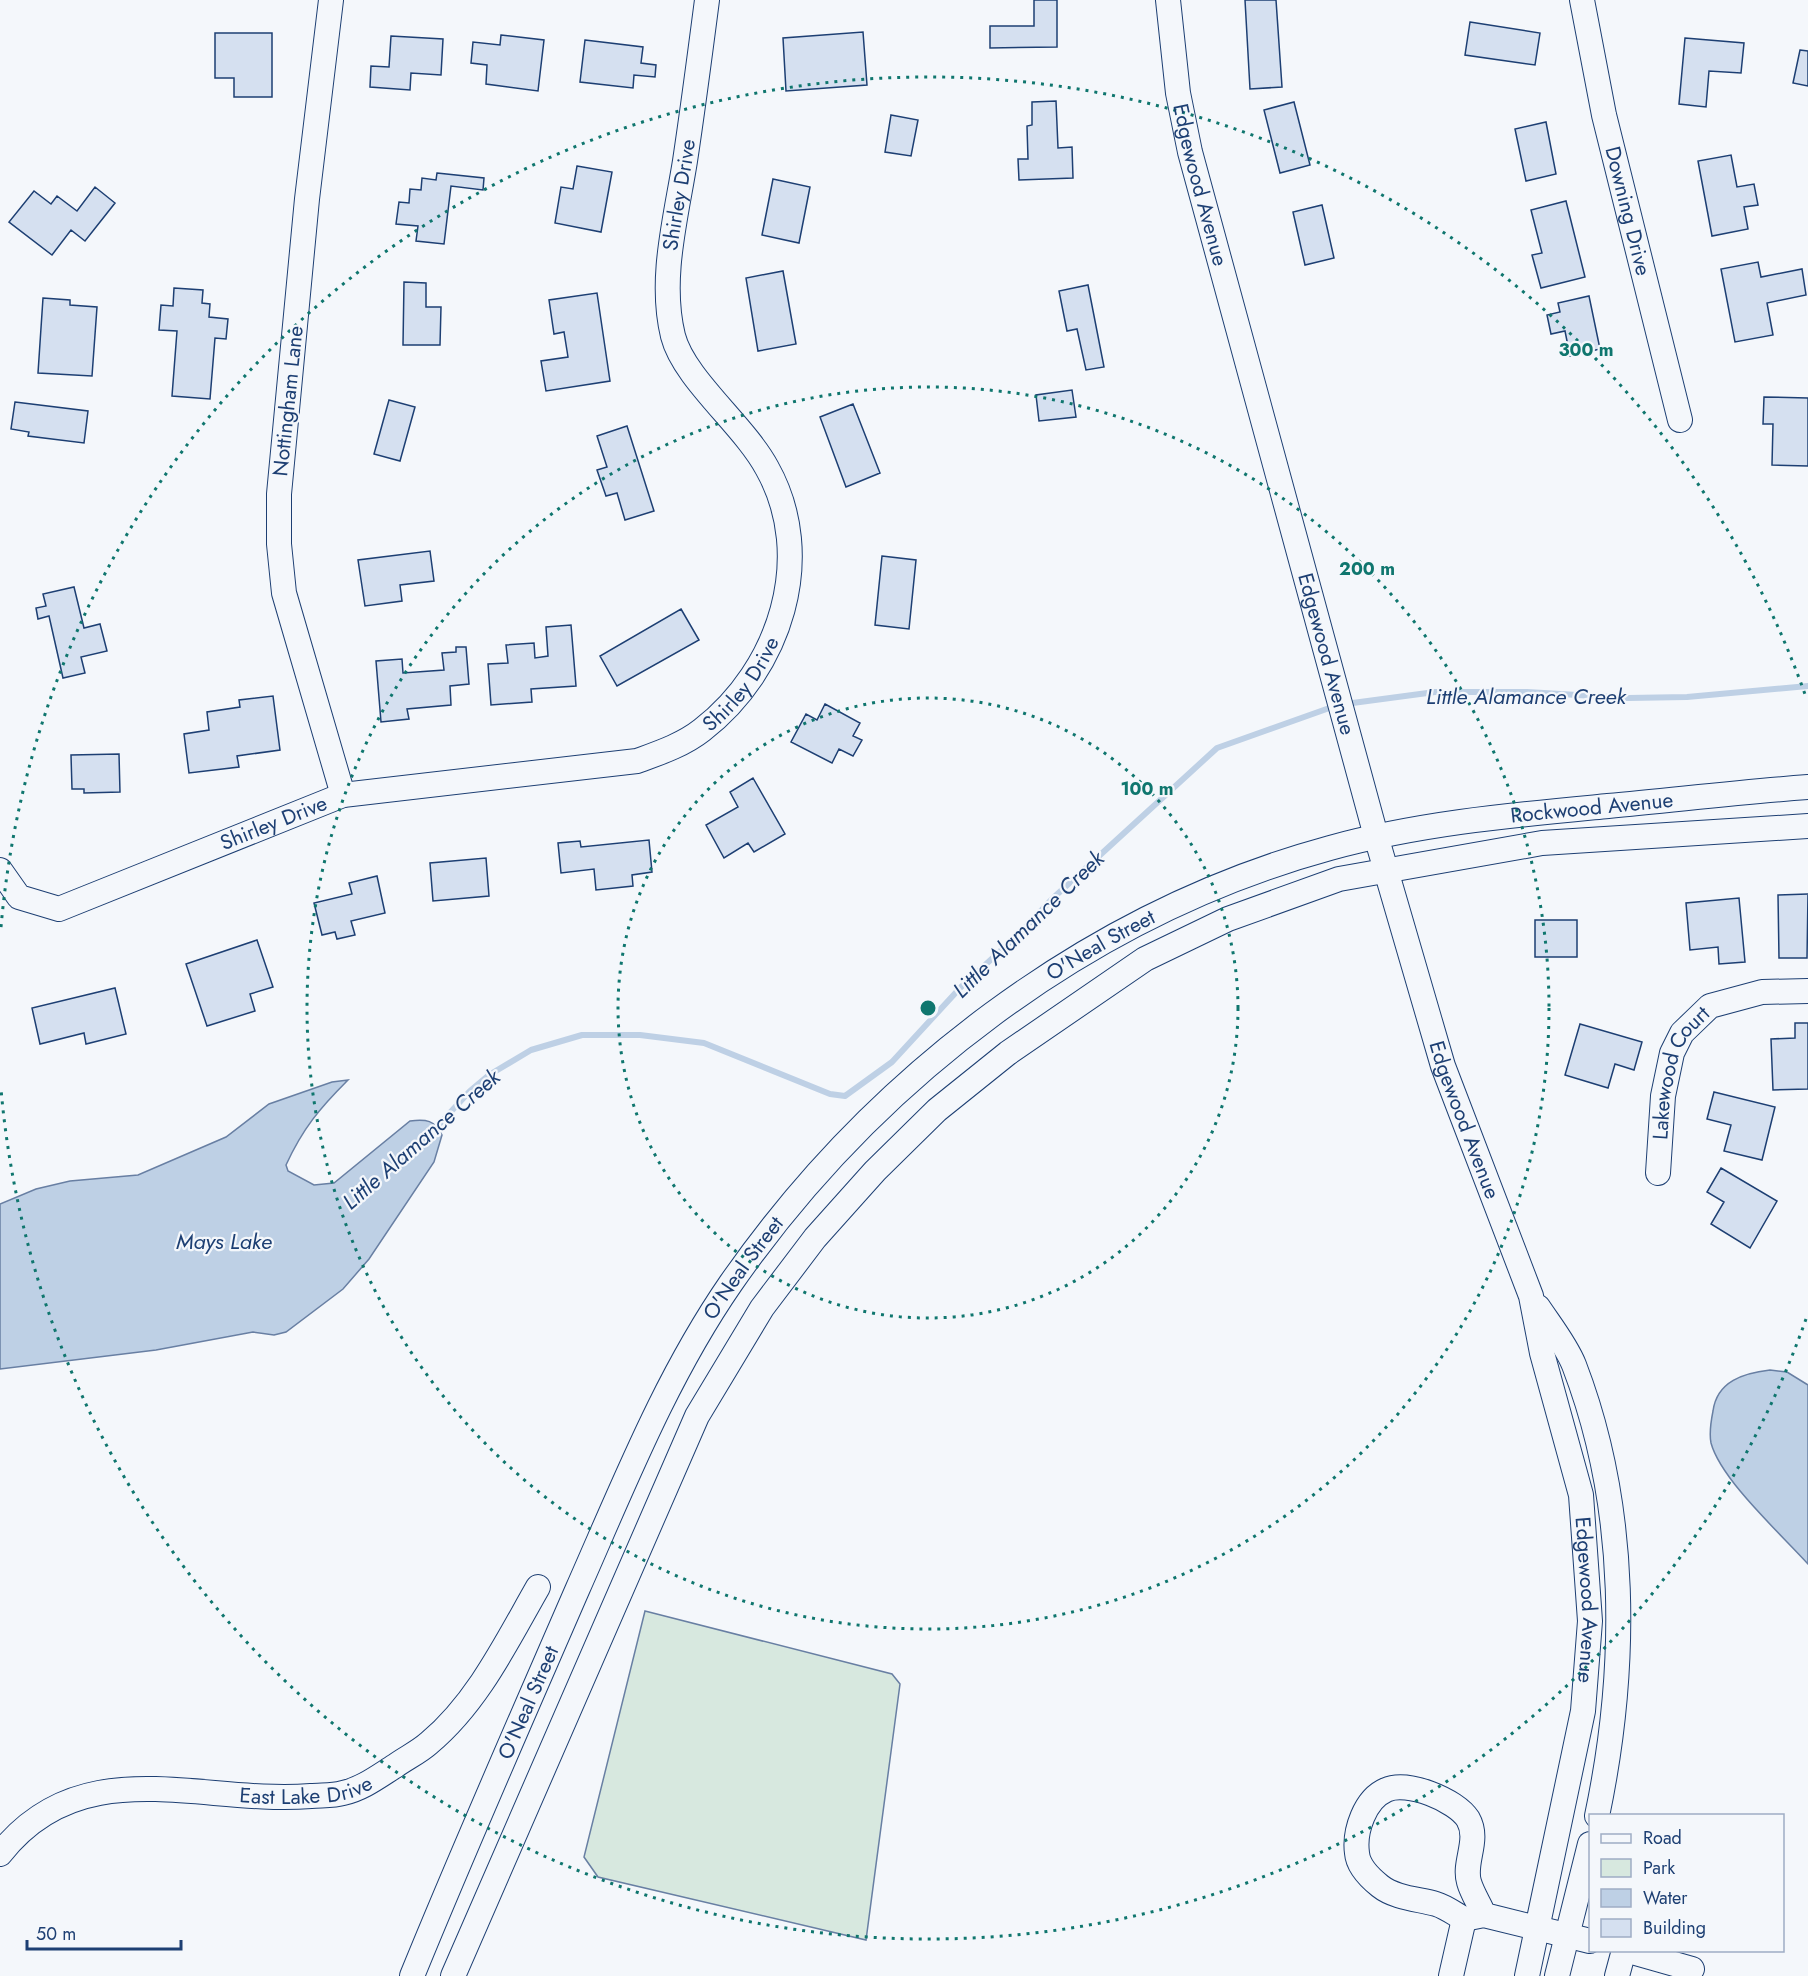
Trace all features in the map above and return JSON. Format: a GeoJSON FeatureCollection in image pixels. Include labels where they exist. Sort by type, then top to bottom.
{"type":"FeatureCollection","features":[{"type":"Feature","properties":{"kind":"street","name":"Nottingham Lane"},"geometry":{"type":"LineString","coordinates":[[331,0],[307,199],[279,494],[279,534],[284,593],[343,795]]}},
{"type":"Feature","properties":{"kind":"street","name":"Shirley Drive"},"geometry":{"type":"LineString","coordinates":[[0,870],[19,897],[59,909],[343,795],[489,779],[646,758],[672,748],[702,730],[757,672],[773,641],[790,575],[789,532],[769,470],[750,440],[686,365],[674,337],[667,285],[707,0]]}},
{"type":"Feature","properties":{"kind":"street","name":"Edgewood Avenue"},"geometry":{"type":"LineString","coordinates":[[1168,0],[1178,93],[1190,152],[1376,836],[1443,1066],[1531,1296],[1542,1353],[1581,1495],[1590,1620],[1583,1711],[1527,1976]]}},
{"type":"Feature","properties":{"kind":"street","name":"Downing Drive"},"geometry":{"type":"LineString","coordinates":[[1582,0],[1604,114],[1680,420]]}},
{"type":"Feature","properties":{"kind":"street","name":"Rockwood Avenue"},"geometry":{"type":"LineString","coordinates":[[1376,836],[1495,817],[1808,788]]}},
{"type":"Feature","properties":{"kind":"street","name":"Rockwood Avenue"},"geometry":{"type":"LineString","coordinates":[[1386,869],[1542,843],[1808,826]]}},
{"type":"Feature","properties":{"kind":"street","name":"O'Neal Street"},"geometry":{"type":"LineString","coordinates":[[412,1976],[459,1861],[653,1417],[729,1285],[810,1183],[876,1112],[943,1054],[1006,1004],[1071,962],[1147,920],[1226,884],[1325,849],[1376,836]]}},
{"type":"Feature","properties":{"kind":"street","name":"O'Neal Street"},"geometry":{"type":"LineString","coordinates":[[453,1976],[697,1416],[762,1308],[815,1238],[875,1171],[937,1110],[1008,1053],[1136,964],[1238,915],[1339,879],[1386,869]]}},
{"type":"Feature","properties":{"kind":"street","name":"Lakewood Court"},"geometry":{"type":"LineString","coordinates":[[1658,1173],[1663,1096],[1672,1053],[1682,1033],[1710,1006],[1762,992],[1808,991]]}},
{"type":"Feature","properties":{"kind":"street","name":"Edgewood Avenue"},"geometry":{"type":"LineString","coordinates":[[1531,1296],[1574,1364],[1596,1438],[1611,1505],[1620,1630],[1612,1737],[1597,1814]]}},
{"type":"Feature","properties":{"kind":"street","name":"East Lake Drive"},"geometry":{"type":"LineString","coordinates":[[0,1854],[15,1835],[41,1815],[79,1798],[116,1789],[147,1788],[282,1798],[343,1793],[374,1780],[429,1743],[456,1715],[491,1670],[538,1587]]}},
{"type":"Feature","properties":{"kind":"street"},"geometry":{"type":"LineString","coordinates":[[1588,1653],[1618,1663]]}},
{"type":"Feature","properties":{"kind":"street"},"geometry":{"type":"LineString","coordinates":[[1451,1976],[1474,1917],[1468,1880],[1474,1841],[1468,1820],[1453,1803],[1434,1795],[1405,1788],[1386,1789],[1370,1803],[1358,1830],[1357,1855],[1366,1873],[1381,1888],[1406,1898],[1438,1905],[1474,1917],[1580,1938]]}},
{"type":"Feature","properties":{"kind":"street"},"geometry":{"type":"LineString","coordinates":[[1557,1976],[1580,1938],[1589,1853]]}},
{"type":"Feature","properties":{"kind":"street"},"geometry":{"type":"LineString","coordinates":[[1617,1976],[1623,1952]]}},
{"type":"Feature","properties":{"kind":"street"},"geometry":{"type":"LineString","coordinates":[[1633,1952],[1693,1965]]}},
{"type":"Feature","properties":{"kind":"green space"},"geometry":{"type":"Polygon","coordinates":[[[645,1611],[892,1674],[900,1684],[866,1940],[598,1877],[584,1857],[645,1611]]]}},
{"type":"Feature","properties":{"kind":"water","name":"Mays Lake"},"geometry":{"type":"Polygon","coordinates":[[[348,1080],[306,1129],[286,1165],[288,1171],[314,1185],[334,1183],[410,1121],[421,1120],[433,1123],[442,1135],[434,1162],[369,1259],[343,1289],[286,1332],[274,1335],[253,1332],[156,1350],[0,1369],[0,1204],[36,1189],[70,1181],[138,1175],[226,1137],[269,1104],[332,1082],[348,1080]]]}},
{"type":"Feature","properties":{"kind":"water"},"geometry":{"type":"Polygon","coordinates":[[[1770,1370],[1787,1372],[1808,1385],[1808,1564],[1739,1490],[1717,1458],[1711,1443],[1712,1415],[1720,1392],[1733,1380],[1742,1376],[1770,1370]]]}},
{"type":"Feature","properties":{"kind":"building"},"geometry":{"type":"Polygon","coordinates":[[[1034,0],[1057,0],[1057,47],[990,48],[990,26],[1034,26],[1034,0]]]}},
{"type":"Feature","properties":{"kind":"building"},"geometry":{"type":"Polygon","coordinates":[[[1245,0],[1276,0],[1282,87],[1250,89],[1245,0]]]}},
{"type":"Feature","properties":{"kind":"building"},"geometry":{"type":"Polygon","coordinates":[[[1470,22],[1540,33],[1535,65],[1465,55],[1470,22]]]}},
{"type":"Feature","properties":{"kind":"building"},"geometry":{"type":"Polygon","coordinates":[[[863,32],[867,85],[786,91],[783,38],[863,32]]]}},
{"type":"Feature","properties":{"kind":"building"},"geometry":{"type":"Polygon","coordinates":[[[215,33],[272,33],[272,97],[234,97],[234,78],[215,78],[215,33]]]}},
{"type":"Feature","properties":{"kind":"building"},"geometry":{"type":"Polygon","coordinates":[[[501,35],[544,40],[538,91],[486,84],[487,65],[471,63],[473,42],[500,45],[501,35]]]}},
{"type":"Feature","properties":{"kind":"building"},"geometry":{"type":"Polygon","coordinates":[[[391,36],[443,39],[441,75],[411,73],[410,90],[370,87],[371,66],[389,67],[391,36]]]}},
{"type":"Feature","properties":{"kind":"building"},"geometry":{"type":"Polygon","coordinates":[[[1685,38],[1744,43],[1741,73],[1709,71],[1706,107],[1679,104],[1685,38]]]}},
{"type":"Feature","properties":{"kind":"building"},"geometry":{"type":"Polygon","coordinates":[[[585,40],[643,47],[641,63],[656,65],[655,77],[634,75],[633,88],[580,82],[585,40]]]}},
{"type":"Feature","properties":{"kind":"building"},"geometry":{"type":"Polygon","coordinates":[[[1800,50],[1808,51],[1808,86],[1793,83],[1800,50]]]}},
{"type":"Feature","properties":{"kind":"building"},"geometry":{"type":"Polygon","coordinates":[[[1056,101],[1058,148],[1072,147],[1073,178],[1019,180],[1018,159],[1028,159],[1027,126],[1032,125],[1032,102],[1056,101]]]}},
{"type":"Feature","properties":{"kind":"building"},"geometry":{"type":"Polygon","coordinates":[[[1294,102],[1310,165],[1280,173],[1264,110],[1294,102]]]}},
{"type":"Feature","properties":{"kind":"building"},"geometry":{"type":"Polygon","coordinates":[[[891,115],[918,120],[911,156],[885,152],[891,115]]]}},
{"type":"Feature","properties":{"kind":"building"},"geometry":{"type":"Polygon","coordinates":[[[1546,122],[1556,174],[1526,181],[1515,129],[1546,122]]]}},
{"type":"Feature","properties":{"kind":"building"},"geometry":{"type":"Polygon","coordinates":[[[1731,155],[1737,187],[1754,184],[1758,205],[1744,207],[1748,229],[1712,236],[1698,161],[1731,155]]]}},
{"type":"Feature","properties":{"kind":"building"},"geometry":{"type":"Polygon","coordinates":[[[577,166],[612,172],[601,232],[555,223],[561,187],[573,189],[577,166]]]}},
{"type":"Feature","properties":{"kind":"building"},"geometry":{"type":"Polygon","coordinates":[[[437,173],[484,178],[483,190],[451,186],[444,244],[416,241],[418,226],[396,224],[399,202],[409,203],[410,189],[421,190],[422,178],[436,180],[437,173]]]}},
{"type":"Feature","properties":{"kind":"building"},"geometry":{"type":"Polygon","coordinates":[[[773,179],[810,187],[799,243],[762,235],[773,179]]]}},
{"type":"Feature","properties":{"kind":"building"},"geometry":{"type":"Polygon","coordinates":[[[95,187],[115,203],[85,241],[71,230],[52,255],[9,222],[34,191],[51,204],[57,196],[77,211],[95,187]]]}},
{"type":"Feature","properties":{"kind":"building"},"geometry":{"type":"Polygon","coordinates":[[[1566,201],[1585,277],[1541,288],[1532,255],[1542,253],[1531,210],[1566,201]]]}},
{"type":"Feature","properties":{"kind":"building"},"geometry":{"type":"Polygon","coordinates":[[[1322,205],[1334,258],[1305,265],[1293,212],[1322,205]]]}},
{"type":"Feature","properties":{"kind":"building"},"geometry":{"type":"Polygon","coordinates":[[[1758,262],[1761,277],[1802,269],[1806,295],[1767,303],[1773,335],[1735,342],[1721,269],[1758,262]]]}},
{"type":"Feature","properties":{"kind":"building"},"geometry":{"type":"Polygon","coordinates":[[[783,271],[796,344],[758,351],[746,278],[783,271]]]}},
{"type":"Feature","properties":{"kind":"building"},"geometry":{"type":"Polygon","coordinates":[[[404,282],[426,283],[426,307],[441,307],[440,345],[403,345],[404,282]]]}},
{"type":"Feature","properties":{"kind":"building"},"geometry":{"type":"Polygon","coordinates":[[[1088,285],[1104,367],[1086,370],[1077,329],[1067,331],[1059,291],[1088,285]]]}},
{"type":"Feature","properties":{"kind":"building"},"geometry":{"type":"Polygon","coordinates":[[[174,288],[203,290],[202,303],[210,304],[209,317],[228,319],[226,339],[215,338],[210,399],[172,396],[177,331],[159,330],[161,305],[173,306],[174,288]]]}},
{"type":"Feature","properties":{"kind":"building"},"geometry":{"type":"Polygon","coordinates":[[[597,293],[610,381],[546,391],[541,361],[568,357],[564,332],[554,334],[549,300],[597,293]]]}},
{"type":"Feature","properties":{"kind":"building"},"geometry":{"type":"Polygon","coordinates":[[[1589,296],[1600,349],[1570,356],[1565,331],[1551,334],[1547,315],[1560,312],[1558,303],[1589,296]]]}},
{"type":"Feature","properties":{"kind":"building"},"geometry":{"type":"Polygon","coordinates":[[[43,298],[70,300],[70,305],[97,307],[92,376],[38,373],[43,298]]]}},
{"type":"Feature","properties":{"kind":"building"},"geometry":{"type":"Polygon","coordinates":[[[1072,390],[1076,417],[1039,421],[1036,395],[1072,390]]]}},
{"type":"Feature","properties":{"kind":"building"},"geometry":{"type":"Polygon","coordinates":[[[1764,397],[1808,398],[1808,466],[1772,465],[1773,424],[1763,424],[1764,397]]]}},
{"type":"Feature","properties":{"kind":"building"},"geometry":{"type":"Polygon","coordinates":[[[389,400],[415,407],[400,461],[374,454],[389,400]]]}},
{"type":"Feature","properties":{"kind":"building"},"geometry":{"type":"Polygon","coordinates":[[[15,402],[88,411],[84,443],[28,436],[29,432],[11,429],[15,402]]]}},
{"type":"Feature","properties":{"kind":"building"},"geometry":{"type":"Polygon","coordinates":[[[853,404],[880,473],[846,487],[820,417],[853,404]]]}},
{"type":"Feature","properties":{"kind":"building"},"geometry":{"type":"Polygon","coordinates":[[[627,426],[654,511],[625,520],[617,493],[606,496],[597,470],[607,467],[597,436],[627,426]]]}},
{"type":"Feature","properties":{"kind":"building"},"geometry":{"type":"Polygon","coordinates":[[[430,551],[434,581],[400,585],[402,601],[365,606],[358,560],[430,551]]]}},
{"type":"Feature","properties":{"kind":"building"},"geometry":{"type":"Polygon","coordinates":[[[882,556],[916,560],[909,629],[875,625],[882,556]]]}},
{"type":"Feature","properties":{"kind":"building"},"geometry":{"type":"Polygon","coordinates":[[[74,587],[84,628],[100,624],[107,651],[81,657],[85,673],[63,678],[49,616],[38,619],[36,608],[46,606],[43,594],[74,587]]]}},
{"type":"Feature","properties":{"kind":"building"},"geometry":{"type":"Polygon","coordinates":[[[681,609],[699,640],[617,686],[600,656],[681,609]]]}},
{"type":"Feature","properties":{"kind":"building"},"geometry":{"type":"Polygon","coordinates":[[[571,625],[576,686],[531,689],[532,702],[491,705],[488,664],[508,663],[506,645],[534,643],[535,658],[548,656],[546,627],[571,625]]]}},
{"type":"Feature","properties":{"kind":"building"},"geometry":{"type":"Polygon","coordinates":[[[456,647],[466,647],[469,684],[450,686],[451,705],[407,709],[409,719],[381,722],[376,661],[402,659],[403,673],[444,670],[442,653],[456,652],[456,647]]]}},
{"type":"Feature","properties":{"kind":"building"},"geometry":{"type":"Polygon","coordinates":[[[273,696],[280,750],[237,756],[239,767],[189,773],[184,734],[209,730],[207,712],[240,707],[239,700],[273,696]]]}},
{"type":"Feature","properties":{"kind":"building"},"geometry":{"type":"Polygon","coordinates":[[[825,704],[860,723],[853,736],[862,740],[853,756],[839,749],[832,763],[791,742],[806,714],[817,720],[825,704]]]}},
{"type":"Feature","properties":{"kind":"building"},"geometry":{"type":"Polygon","coordinates":[[[119,754],[120,792],[84,793],[84,789],[72,789],[71,755],[119,754]]]}},
{"type":"Feature","properties":{"kind":"building"},"geometry":{"type":"Polygon","coordinates":[[[753,778],[785,834],[754,852],[748,843],[724,858],[706,825],[738,807],[730,792],[753,778]]]}},
{"type":"Feature","properties":{"kind":"building"},"geometry":{"type":"Polygon","coordinates":[[[649,840],[652,872],[632,875],[633,886],[596,890],[594,869],[561,873],[558,843],[580,841],[581,847],[649,840]]]}},
{"type":"Feature","properties":{"kind":"building"},"geometry":{"type":"Polygon","coordinates":[[[486,858],[489,896],[433,901],[430,863],[486,858]]]}},
{"type":"Feature","properties":{"kind":"building"},"geometry":{"type":"Polygon","coordinates":[[[377,876],[385,913],[351,921],[355,935],[337,939],[335,932],[322,935],[314,903],[352,894],[349,883],[377,876]]]}},
{"type":"Feature","properties":{"kind":"building"},"geometry":{"type":"Polygon","coordinates":[[[1808,894],[1807,958],[1779,958],[1778,895],[1808,894]]]}},
{"type":"Feature","properties":{"kind":"building"},"geometry":{"type":"Polygon","coordinates":[[[1739,898],[1745,962],[1719,964],[1718,947],[1690,950],[1686,903],[1739,898]]]}},
{"type":"Feature","properties":{"kind":"building"},"geometry":{"type":"Polygon","coordinates":[[[1535,920],[1577,920],[1577,957],[1535,957],[1535,920]]]}},
{"type":"Feature","properties":{"kind":"building"},"geometry":{"type":"Polygon","coordinates":[[[257,940],[273,987],[250,994],[255,1011],[207,1026],[186,964],[257,940]]]}},
{"type":"Feature","properties":{"kind":"building"},"geometry":{"type":"Polygon","coordinates":[[[115,988],[126,1034],[86,1044],[84,1033],[40,1044],[32,1008],[115,988]]]}},
{"type":"Feature","properties":{"kind":"building"},"geometry":{"type":"Polygon","coordinates":[[[1795,1023],[1808,1023],[1808,1089],[1773,1090],[1771,1039],[1795,1038],[1795,1023]]]}},
{"type":"Feature","properties":{"kind":"building"},"geometry":{"type":"Polygon","coordinates":[[[1580,1024],[1642,1042],[1634,1070],[1615,1064],[1608,1088],[1565,1075],[1580,1024]]]}},
{"type":"Feature","properties":{"kind":"building"},"geometry":{"type":"Polygon","coordinates":[[[1714,1092],[1775,1107],[1762,1160],[1724,1151],[1731,1125],[1707,1119],[1714,1092]]]}},
{"type":"Feature","properties":{"kind":"building"},"geometry":{"type":"Polygon","coordinates":[[[1721,1168],[1777,1201],[1750,1248],[1711,1224],[1724,1202],[1707,1192],[1721,1168]]]}},
{"type":"Feature","properties":{"kind":"waterway","name":"Little Alamance Creek"},"geometry":{"type":"LineString","coordinates":[[1345,704],[1435,692],[1527,692],[1628,698],[1687,697],[1808,686]]}},
{"type":"Feature","properties":{"kind":"waterway","name":"Little Alamance Creek"},"geometry":{"type":"LineString","coordinates":[[433,1131],[470,1091],[489,1075],[531,1050],[582,1035],[640,1035],[704,1043],[830,1094],[845,1096],[892,1062],[960,988],[1021,932],[1052,899],[1217,748],[1335,706]]}}]}
